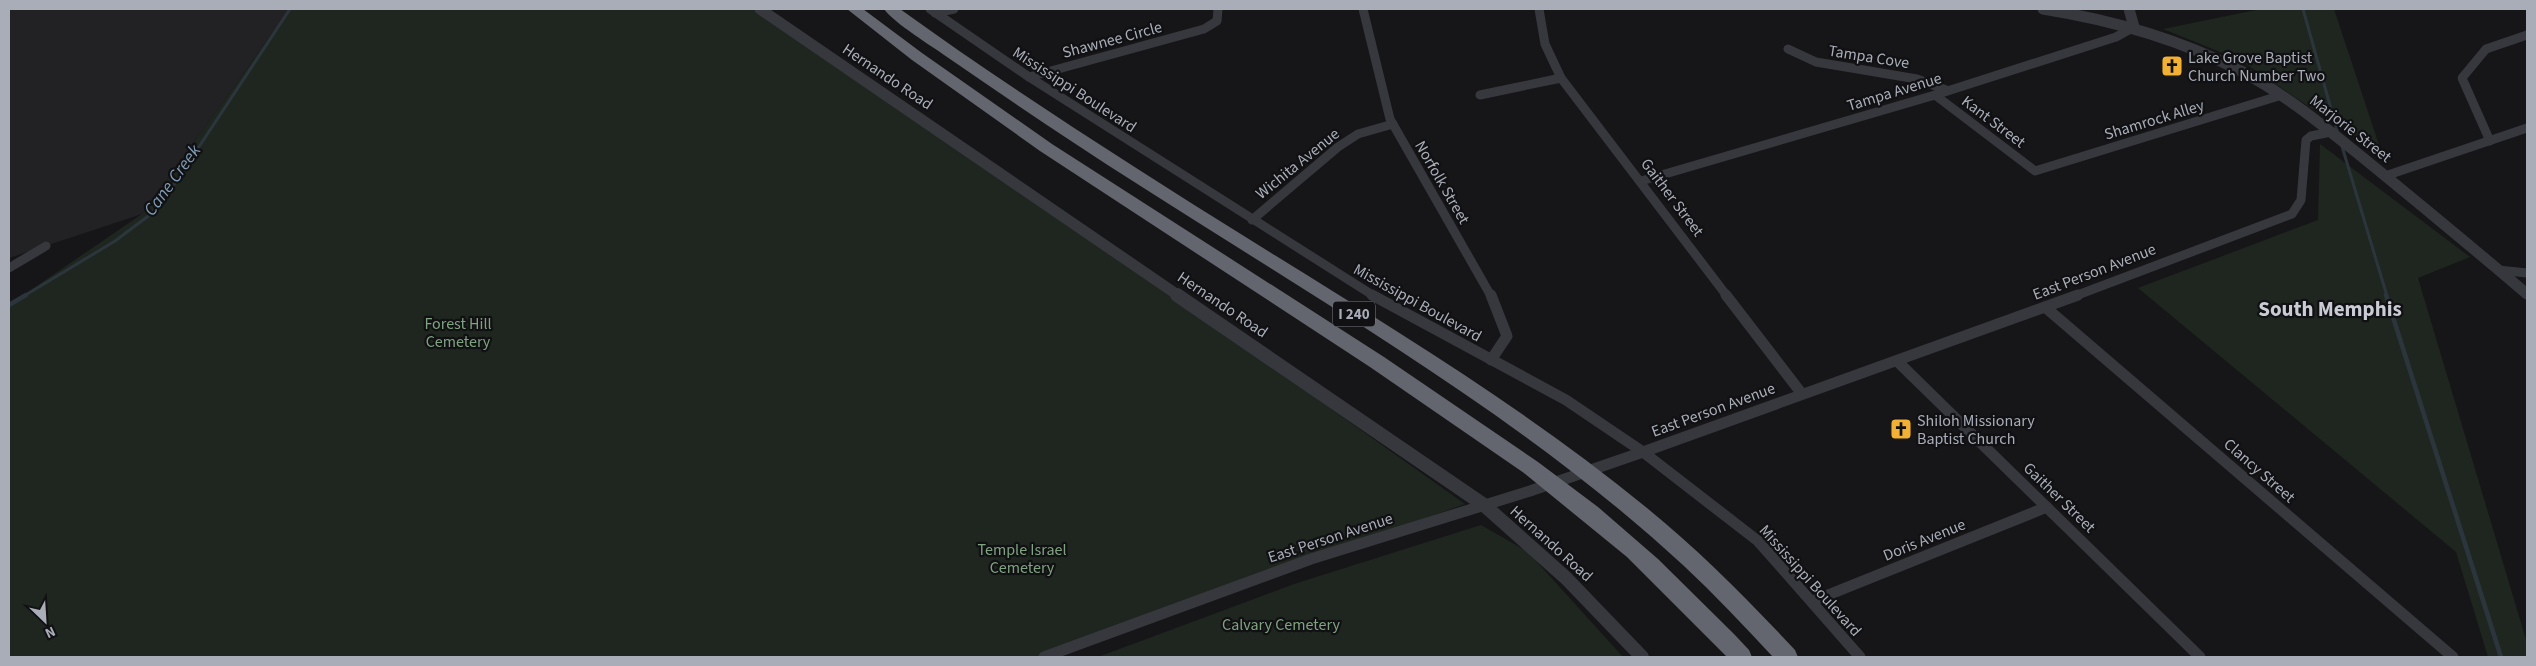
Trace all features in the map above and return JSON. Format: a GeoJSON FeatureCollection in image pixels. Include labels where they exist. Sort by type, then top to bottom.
{"type":"FeatureCollection","features":[{"type":"Feature","properties":{"kind":"highway","name":"I 240"},"geometry":{"type":"LineString","coordinates":[[854,9],[994,112],[1414,386],[1529,466],[1621,539],[1702,616],[1741,657]]}},
{"type":"Feature","properties":{"kind":"highway","name":"I 240"},"geometry":{"type":"LineString","coordinates":[[891,9],[974,70],[1035,111],[1428,361],[1552,444],[1611,490],[1686,554],[1754,620],[1787,657]]}},
{"type":"Feature","properties":{"kind":"street","name":"Hernando Road"},"geometry":{"type":"LineString","coordinates":[[760,9],[1484,505],[1531,544],[1587,598],[1642,657]]}},
{"type":"Feature","properties":{"kind":"street"},"geometry":{"type":"LineString","coordinates":[[933,11],[954,9]]}},
{"type":"Feature","properties":{"kind":"street","name":"Shawnee Circle"},"geometry":{"type":"LineString","coordinates":[[1029,77],[1204,30],[1217,21],[1218,9]]}},
{"type":"Feature","properties":{"kind":"street","name":"Norfolk Street"},"geometry":{"type":"LineString","coordinates":[[1363,9],[1392,124],[1495,302],[1507,336],[1490,360]]}},
{"type":"Feature","properties":{"kind":"street","name":"Gaither Street"},"geometry":{"type":"LineString","coordinates":[[1539,9],[1545,44],[1561,78],[1802,394]]}},
{"type":"Feature","properties":{"kind":"street","name":"Marjorie Street"},"geometry":{"type":"LineString","coordinates":[[2043,9],[2083,15],[2134,28],[2210,56],[2242,71],[2282,95],[2331,132],[2527,294]]}},
{"type":"Feature","properties":{"kind":"street"},"geometry":{"type":"LineString","coordinates":[[2129,9],[2134,28]]}},
{"type":"Feature","properties":{"kind":"street","name":"Mississippi Boulevard"},"geometry":{"type":"LineString","coordinates":[[933,11],[1029,77],[1367,292],[1566,400],[1643,452],[1758,541],[1813,601],[1860,657]]}},
{"type":"Feature","properties":{"kind":"street","name":"Tampa Avenue"},"geometry":{"type":"LineString","coordinates":[[1641,181],[1935,95],[2116,38],[2134,28]]}},
{"type":"Feature","properties":{"kind":"street"},"geometry":{"type":"LineString","coordinates":[[2490,141],[2462,78],[2486,49],[2527,35]]}},
{"type":"Feature","properties":{"kind":"street","name":"Tampa Cove"},"geometry":{"type":"LineString","coordinates":[[1788,49],[1816,62],[1917,79],[1946,90]]}},
{"type":"Feature","properties":{"kind":"street"},"geometry":{"type":"LineString","coordinates":[[1480,95],[1561,78]]}},
{"type":"Feature","properties":{"kind":"street","name":"Kant Street"},"geometry":{"type":"LineString","coordinates":[[1935,95],[2035,170]]}},
{"type":"Feature","properties":{"kind":"street","name":"Shamrock Alley"},"geometry":{"type":"LineString","coordinates":[[2035,170],[2282,95]]}},
{"type":"Feature","properties":{"kind":"street","name":"Wichita Avenue"},"geometry":{"type":"LineString","coordinates":[[1252,220],[1338,147],[1358,134],[1392,124]]}},
{"type":"Feature","properties":{"kind":"street"},"geometry":{"type":"LineString","coordinates":[[2385,176],[2527,128]]}},
{"type":"Feature","properties":{"kind":"street","name":"East Person Avenue"},"geometry":{"type":"LineString","coordinates":[[1044,657],[1311,559],[1530,491],[1615,462],[2045,307],[2292,214],[2301,200],[2306,140],[2312,136],[2331,132]]}},
{"type":"Feature","properties":{"kind":"street"},"geometry":{"type":"LineString","coordinates":[[9,268],[46,246]]}},
{"type":"Feature","properties":{"kind":"street"},"geometry":{"type":"LineString","coordinates":[[2498,270],[2527,273]]}},
{"type":"Feature","properties":{"kind":"street","name":"Clancy Street"},"geometry":{"type":"LineString","coordinates":[[2045,307],[2453,657]]}},
{"type":"Feature","properties":{"kind":"street","name":"Gaither Street"},"geometry":{"type":"LineString","coordinates":[[1897,361],[2200,657]]}},
{"type":"Feature","properties":{"kind":"street","name":"Doris Avenue"},"geometry":{"type":"LineString","coordinates":[[1813,601],[2047,507]]}},
{"type":"Feature","properties":{"kind":"shaded area"},"geometry":{"type":"Polygon","coordinates":[[[9,9],[290,9],[142,214],[9,258],[9,9]]]}},
{"type":"Feature","properties":{"kind":"green space","name":"Forest Hill Cemetery"},"geometry":{"type":"Polygon","coordinates":[[[290,9],[754,9],[1282,374],[1465,504],[1038,657],[9,657],[9,305],[142,214],[290,9]]]}},
{"type":"Feature","properties":{"kind":"green space"},"geometry":{"type":"Polygon","coordinates":[[[2261,9],[2334,9],[2383,157],[2240,60],[2163,29],[2261,9]]]}},
{"type":"Feature","properties":{"kind":"green space"},"geometry":{"type":"Polygon","coordinates":[[[2320,144],[2470,257],[2418,278],[2527,643],[2527,657],[2488,657],[2456,552],[2138,288],[2318,220],[2320,144]]]}},
{"type":"Feature","properties":{"kind":"green space","name":"Calvary Cemetery"},"geometry":{"type":"Polygon","coordinates":[[[1481,525],[1528,552],[1623,657],[1098,657],[1294,584],[1481,525]]]}},
{"type":"Feature","properties":{"kind":"waterway","name":"Cane Creek"},"geometry":{"type":"LineString","coordinates":[[24,296],[115,241],[151,214],[173,186],[290,9]]}},
{"type":"Feature","properties":{"kind":"waterway"},"geometry":{"type":"LineString","coordinates":[[2303,9],[2338,134]]}},
{"type":"Feature","properties":{"kind":"waterway"},"geometry":{"type":"LineString","coordinates":[[2341,143],[2387,296]]}},
{"type":"Feature","properties":{"kind":"waterway","name":"Cane Creek"},"geometry":{"type":"LineString","coordinates":[[9,305],[26,295]]}},
{"type":"Feature","properties":{"kind":"waterway"},"geometry":{"type":"LineString","coordinates":[[2386,295],[2501,657]]}},
{"type":"Feature","properties":{"kind":"place","name":"Lake Grove Baptist Church Number Two"},"geometry":{"type":"Point","coordinates":[2172,66]}},
{"type":"Feature","properties":{"kind":"place","name":"Shiloh Missionary Baptist Church"},"geometry":{"type":"Point","coordinates":[1901,429]}},
{"type":"Feature","properties":{"kind":"district","name":"South Memphis"},"geometry":{"type":"Point","coordinates":[2330,309]}},
{"type":"Feature","properties":{"kind":"park label","name":"Temple Israel Cemetery"},"geometry":{"type":"Point","coordinates":[1022,558]}}]}
